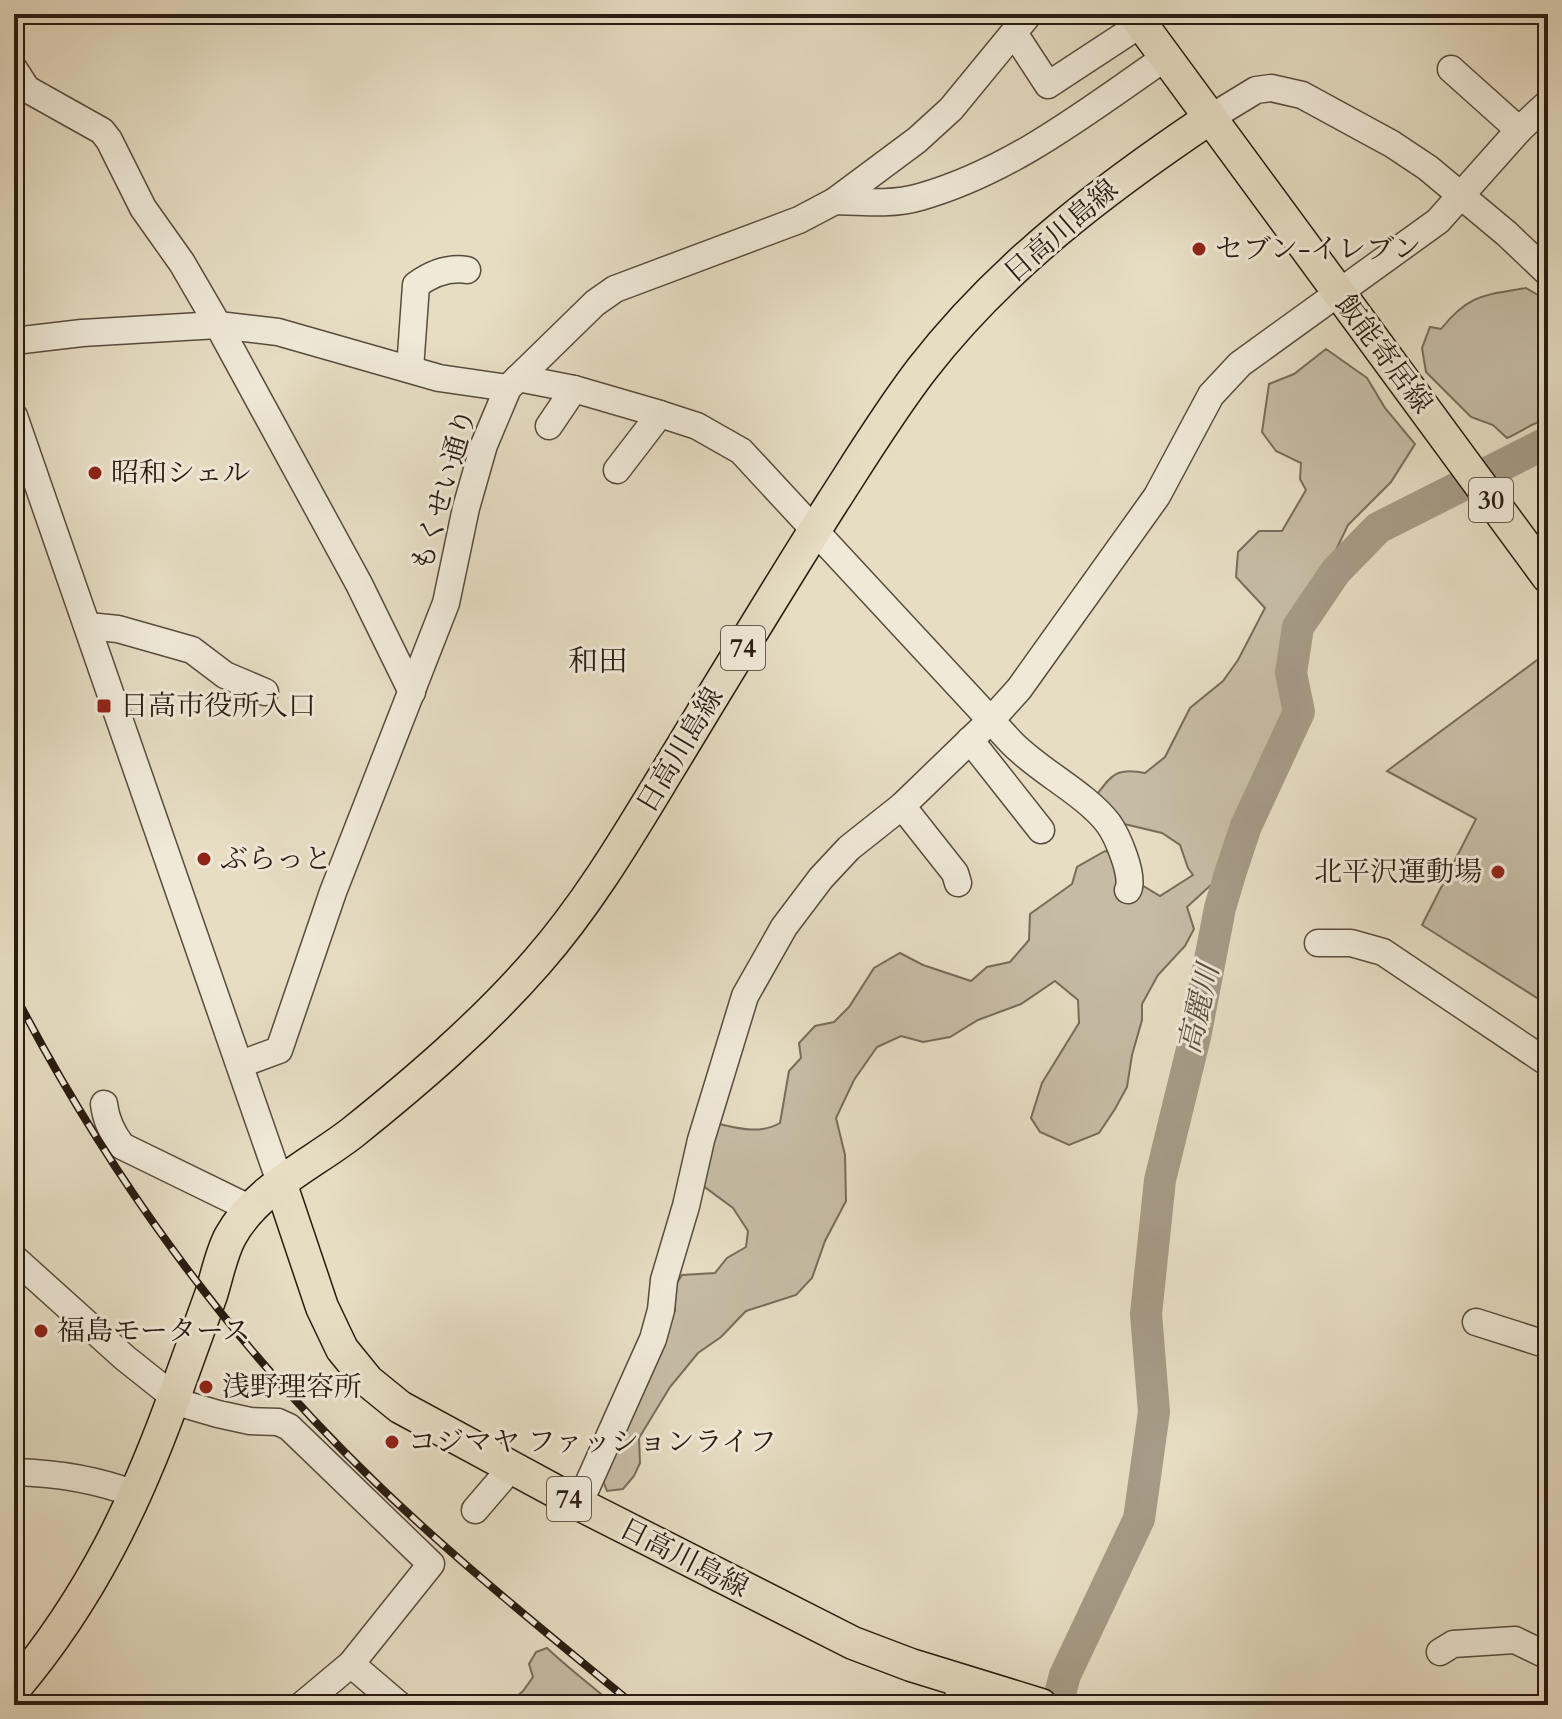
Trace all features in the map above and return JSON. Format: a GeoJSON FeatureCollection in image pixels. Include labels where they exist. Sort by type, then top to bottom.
{"type":"FeatureCollection","features":[{"type":"Feature","properties":{"kind":"main road","name":"飯能寄居線"},"geometry":{"type":"LineString","coordinates":[[1137,19],[1548,577]]}},
{"type":"Feature","properties":{"kind":"main road","name":"日高川島線"},"geometry":{"type":"LineString","coordinates":[[14,1689],[44,1653],[96,1575],[137,1495],[230,1238],[251,1209],[350,1135],[427,1071],[489,1016],[541,958],[621,846],[815,530],[924,367],[1000,283],[1085,206],[1210,118]]}},
{"type":"Feature","properties":{"kind":"main road","name":"日高川島線"},"geometry":{"type":"LineString","coordinates":[[281,1185],[322,1307],[342,1349],[368,1381],[400,1407],[579,1504],[853,1643],[965,1690],[1041,1705]]}},
{"type":"Feature","properties":{"kind":"street"},"geometry":{"type":"LineString","coordinates":[[1022,24],[1048,85],[1137,19]]}},
{"type":"Feature","properties":{"kind":"street","name":"もくせい通り"},"geometry":{"type":"LineString","coordinates":[[241,1064],[279,1050],[333,892],[446,603],[484,445],[513,383],[595,303],[615,289],[799,220],[835,201],[917,140],[951,109],[1022,24]]}},
{"type":"Feature","properties":{"kind":"street"},"geometry":{"type":"LineString","coordinates":[[835,201],[877,203],[919,197],[1010,161],[1166,57]]}},
{"type":"Feature","properties":{"kind":"street"},"geometry":{"type":"LineString","coordinates":[[14,69],[27,89],[102,131],[109,140],[143,208],[182,263],[218,325],[359,584],[412,692]]}},
{"type":"Feature","properties":{"kind":"street"},"geometry":{"type":"LineString","coordinates":[[1451,69],[1519,130]]}},
{"type":"Feature","properties":{"kind":"street"},"geometry":{"type":"LineString","coordinates":[[1210,118],[1256,90],[1288,90],[1392,144],[1428,168],[1548,273]]}},
{"type":"Feature","properties":{"kind":"street"},"geometry":{"type":"LineString","coordinates":[[579,1504],[653,1339],[661,1310],[664,1280],[701,1140],[745,996],[784,927],[821,878],[849,848],[902,806],[1019,689],[1157,496],[1211,395],[1240,364],[1421,236],[1463,196],[1519,130],[1548,103]]}},
{"type":"Feature","properties":{"kind":"street"},"geometry":{"type":"LineString","coordinates":[[410,369],[416,285],[426,277],[454,268],[467,270]]}},
{"type":"Feature","properties":{"kind":"street"},"geometry":{"type":"LineString","coordinates":[[14,341],[82,333],[218,325],[278,332],[439,378],[574,389],[697,426],[741,451],[1012,744],[1108,823],[1130,874],[1128,890]]}},
{"type":"Feature","properties":{"kind":"street"},"geometry":{"type":"LineString","coordinates":[[549,426],[574,389]]}},
{"type":"Feature","properties":{"kind":"street"},"geometry":{"type":"LineString","coordinates":[[617,470],[660,414]]}},
{"type":"Feature","properties":{"kind":"street"},"geometry":{"type":"LineString","coordinates":[[14,416],[281,1185]]}},
{"type":"Feature","properties":{"kind":"street"},"geometry":{"type":"LineString","coordinates":[[88,626],[118,629],[192,650],[225,675],[265,692]]}},
{"type":"Feature","properties":{"kind":"street"},"geometry":{"type":"LineString","coordinates":[[970,740],[1041,830]]}},
{"type":"Feature","properties":{"kind":"street"},"geometry":{"type":"LineString","coordinates":[[902,806],[955,873],[958,883]]}},
{"type":"Feature","properties":{"kind":"street"},"geometry":{"type":"LineString","coordinates":[[1318,943],[1351,943],[1383,952],[1548,1063]]}},
{"type":"Feature","properties":{"kind":"street"},"geometry":{"type":"LineString","coordinates":[[104,1104],[114,1136],[122,1146],[251,1209]]}},
{"type":"Feature","properties":{"kind":"street"},"geometry":{"type":"LineString","coordinates":[[14,1258],[125,1358],[187,1405],[250,1421],[278,1422],[289,1427],[431,1564],[351,1664],[302,1705]]}},
{"type":"Feature","properties":{"kind":"street"},"geometry":{"type":"LineString","coordinates":[[1476,1322],[1548,1345]]}},
{"type":"Feature","properties":{"kind":"street"},"geometry":{"type":"LineString","coordinates":[[475,1510],[511,1468]]}},
{"type":"Feature","properties":{"kind":"street"},"geometry":{"type":"LineString","coordinates":[[14,1472],[56,1475],[117,1487],[137,1495]]}},
{"type":"Feature","properties":{"kind":"street"},"geometry":{"type":"LineString","coordinates":[[1440,1652],[1453,1644],[1515,1640],[1548,1656]]}},
{"type":"Feature","properties":{"kind":"street"},"geometry":{"type":"LineString","coordinates":[[351,1664],[399,1705]]}},
{"type":"Feature","properties":{"kind":"shaded area"},"geometry":{"type":"Polygon","coordinates":[[[1526,288],[1548,301],[1548,419],[1507,438],[1493,425],[1471,417],[1426,372],[1422,348],[1430,327],[1441,329],[1469,302],[1526,288]]]}},
{"type":"Feature","properties":{"kind":"shaded area"},"geometry":{"type":"Polygon","coordinates":[[[1326,349],[1367,378],[1385,408],[1415,444],[1391,482],[1348,525],[1335,552],[1290,623],[1281,645],[1282,675],[1290,700],[1283,729],[1290,748],[1285,770],[1277,781],[1252,796],[1228,861],[1213,883],[1187,907],[1194,929],[1185,946],[1158,975],[1142,1004],[1142,1020],[1127,1087],[1115,1109],[1099,1133],[1069,1145],[1040,1132],[1031,1118],[1042,1083],[1079,1023],[1078,1000],[1055,981],[1021,1004],[978,1020],[950,1037],[923,1042],[901,1036],[877,1047],[854,1080],[836,1118],[845,1155],[846,1201],[825,1241],[812,1278],[796,1295],[746,1311],[721,1337],[698,1353],[670,1387],[639,1438],[640,1463],[634,1476],[623,1489],[607,1491],[603,1481],[675,1310],[673,1289],[682,1275],[715,1273],[727,1258],[746,1247],[748,1231],[733,1208],[702,1185],[715,1123],[756,1130],[780,1123],[789,1071],[801,1058],[799,1043],[815,1026],[834,1022],[849,1007],[874,968],[900,953],[923,965],[971,981],[987,967],[1010,962],[1029,940],[1030,914],[1072,884],[1077,867],[1105,851],[1119,855],[1127,876],[1160,896],[1193,875],[1180,845],[1162,833],[1120,823],[1091,802],[1113,776],[1125,771],[1145,773],[1165,757],[1190,708],[1223,681],[1238,660],[1265,608],[1236,577],[1238,552],[1259,531],[1282,531],[1306,490],[1300,479],[1301,463],[1276,451],[1262,432],[1269,384],[1294,374],[1326,349]]]}},
{"type":"Feature","properties":{"kind":"shaded area","name":"北平沢運動場"},"geometry":{"type":"Polygon","coordinates":[[[1548,652],[1548,1005],[1422,925],[1476,819],[1387,771],[1548,652]]]}},
{"type":"Feature","properties":{"kind":"shaded area"},"geometry":{"type":"Polygon","coordinates":[[[547,1648],[614,1705],[507,1705],[533,1677],[529,1664],[536,1652],[547,1648]]]}},
{"type":"Feature","properties":{"kind":"waterway","name":"高麗川"},"geometry":{"type":"LineString","coordinates":[[1057,1705],[1065,1675],[1139,1519],[1154,1412],[1146,1314],[1160,1180],[1230,874],[1246,826],[1299,712],[1291,673],[1298,627],[1336,571],[1378,528],[1548,442]]}},
{"type":"Feature","properties":{"kind":"railway"},"geometry":{"type":"LineString","coordinates":[[14,993],[89,1126],[131,1190],[175,1253],[271,1373],[323,1430],[408,1513],[503,1597],[634,1705]]}},
{"type":"Feature","properties":{"kind":"place","name":"セブン-イレブン"},"geometry":{"type":"Point","coordinates":[1199,249]}},
{"type":"Feature","properties":{"kind":"place","name":"昭和シェル"},"geometry":{"type":"Point","coordinates":[95,473]}},
{"type":"Feature","properties":{"kind":"place","name":"日高市役所入口"},"geometry":{"type":"Point","coordinates":[104,706]}},
{"type":"Feature","properties":{"kind":"place","name":"ぶらっと"},"geometry":{"type":"Point","coordinates":[204,859]}},
{"type":"Feature","properties":{"kind":"place","name":"北平沢運動場"},"geometry":{"type":"Point","coordinates":[1498,872]}},
{"type":"Feature","properties":{"kind":"place","name":"福島モータース"},"geometry":{"type":"Point","coordinates":[41,1331]}},
{"type":"Feature","properties":{"kind":"place","name":"浅野理容所"},"geometry":{"type":"Point","coordinates":[206,1387]}},
{"type":"Feature","properties":{"kind":"place","name":"コジマヤ ファッションライフ"},"geometry":{"type":"Point","coordinates":[392,1442]}},
{"type":"Feature","properties":{"kind":"district","name":"和田"},"geometry":{"type":"Point","coordinates":[598,661]}}]}
